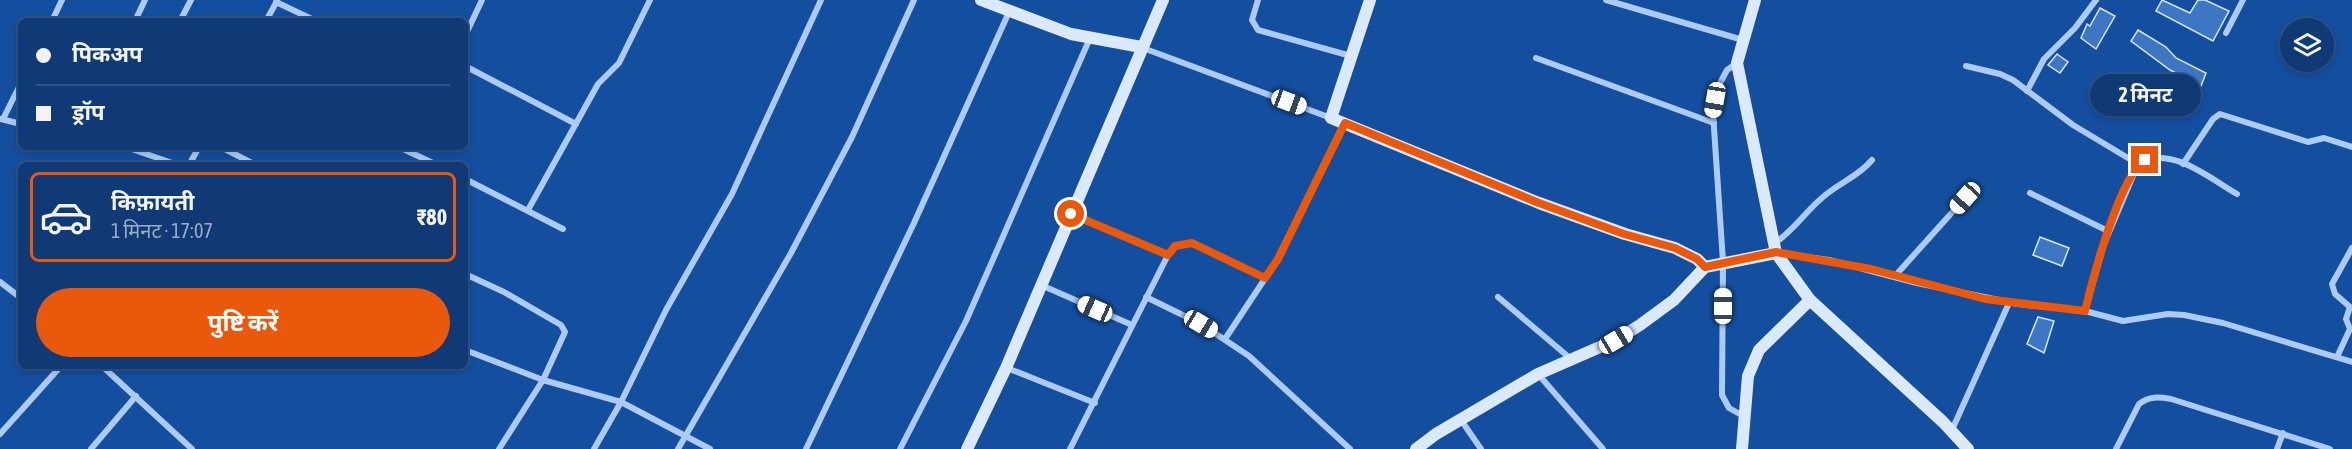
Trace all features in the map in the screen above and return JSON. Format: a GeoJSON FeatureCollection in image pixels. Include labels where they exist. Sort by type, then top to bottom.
{"type":"FeatureCollection","features":[{"type":"Feature","properties":{"kind":"street"},"geometry":{"type":"LineString","coordinates":[[53,18],[62,0]]}},
{"type":"Feature","properties":{"kind":"street"},"geometry":{"type":"LineString","coordinates":[[136,18],[145,0]]}},
{"type":"Feature","properties":{"kind":"street"},"geometry":{"type":"LineString","coordinates":[[182,18],[191,0]]}},
{"type":"Feature","properties":{"kind":"street"},"geometry":{"type":"LineString","coordinates":[[468,30],[482,0]]}},
{"type":"Feature","properties":{"kind":"street"},"geometry":{"type":"LineString","coordinates":[[528,210],[598,84],[619,63],[650,0]]}},
{"type":"Feature","properties":{"kind":"street"},"geometry":{"type":"LineString","coordinates":[[594,449],[621,402],[666,310],[732,194],[821,0]]}},
{"type":"Feature","properties":{"kind":"street"},"geometry":{"type":"LineString","coordinates":[[678,449],[732,359],[797,242],[852,136],[914,0]]}},
{"type":"Feature","properties":{"kind":"street"},"geometry":{"type":"LineString","coordinates":[[981,0],[1045,26],[1141,48],[1345,123],[1539,203],[1624,234],[1675,248],[1697,259],[1705,267]]}},
{"type":"Feature","properties":{"kind":"street"},"geometry":{"type":"LineString","coordinates":[[968,449],[1006,368],[1163,0]]}},
{"type":"Feature","properties":{"kind":"street"},"geometry":{"type":"LineString","coordinates":[[1258,0],[1252,24],[1258,30],[1352,56]]}},
{"type":"Feature","properties":{"kind":"street"},"geometry":{"type":"LineString","coordinates":[[1331,118],[1370,0]]}},
{"type":"Feature","properties":{"kind":"street"},"geometry":{"type":"LineString","coordinates":[[1606,0],[1744,41]]}},
{"type":"Feature","properties":{"kind":"street"},"geometry":{"type":"LineString","coordinates":[[1755,0],[1737,63],[1775,248],[1810,300],[1952,430],[1968,449]]}},
{"type":"Feature","properties":{"kind":"street"},"geometry":{"type":"LineString","coordinates":[[2027,92],[2044,59],[2075,28],[2096,0]]}},
{"type":"Feature","properties":{"kind":"street"},"geometry":{"type":"LineString","coordinates":[[2226,33],[2243,0]]}},
{"type":"Feature","properties":{"kind":"street"},"geometry":{"type":"LineString","coordinates":[[268,18],[277,1],[310,18]]}},
{"type":"Feature","properties":{"kind":"street"},"geometry":{"type":"LineString","coordinates":[[806,449],[914,223],[1009,12]]}},
{"type":"Feature","properties":{"kind":"street"},"geometry":{"type":"LineString","coordinates":[[900,449],[966,321],[1090,38]]}},
{"type":"Feature","properties":{"kind":"street"},"geometry":{"type":"LineString","coordinates":[[1536,58],[1714,123]]}},
{"type":"Feature","properties":{"kind":"street"},"geometry":{"type":"LineString","coordinates":[[1737,63],[1727,70],[1718,87],[1714,123],[1724,262],[1722,395],[1729,408],[1745,417]]}},
{"type":"Feature","properties":{"kind":"street"},"geometry":{"type":"LineString","coordinates":[[1966,66],[2000,74],[2073,125],[2138,164]]}},
{"type":"Feature","properties":{"kind":"street"},"geometry":{"type":"LineString","coordinates":[[468,68],[576,124]]}},
{"type":"Feature","properties":{"kind":"street"},"geometry":{"type":"LineString","coordinates":[[18,89],[2,119],[18,123]]}},
{"type":"Feature","properties":{"kind":"street"},"geometry":{"type":"LineString","coordinates":[[2184,164],[2213,119],[2220,114],[2308,142],[2324,138],[2352,147]]}},
{"type":"Feature","properties":{"kind":"street"},"geometry":{"type":"LineString","coordinates":[[1225,339],[1278,259],[1345,123]]}},
{"type":"Feature","properties":{"kind":"street"},"geometry":{"type":"LineString","coordinates":[[135,150],[169,162]]}},
{"type":"Feature","properties":{"kind":"street"},"geometry":{"type":"LineString","coordinates":[[227,150],[250,162]]}},
{"type":"Feature","properties":{"kind":"street"},"geometry":{"type":"LineString","coordinates":[[412,150],[432,162]]}},
{"type":"Feature","properties":{"kind":"street"},"geometry":{"type":"LineString","coordinates":[[2085,311],[2092,279],[2109,231],[2138,164],[2155,157],[2165,157],[2184,164],[2237,194]]}},
{"type":"Feature","properties":{"kind":"street"},"geometry":{"type":"LineString","coordinates":[[1775,248],[1825,195],[1864,170],[1872,159]]}},
{"type":"Feature","properties":{"kind":"street"},"geometry":{"type":"LineString","coordinates":[[468,180],[563,229]]}},
{"type":"Feature","properties":{"kind":"street"},"geometry":{"type":"LineString","coordinates":[[2030,193],[2109,231]]}},
{"type":"Feature","properties":{"kind":"street"},"geometry":{"type":"LineString","coordinates":[[1895,276],[1965,198]]}},
{"type":"Feature","properties":{"kind":"street"},"geometry":{"type":"LineString","coordinates":[[1071,214],[1168,255]]}},
{"type":"Feature","properties":{"kind":"street"},"geometry":{"type":"LineString","coordinates":[[1070,449],[1146,297],[1175,246],[1192,243],[1265,278]]}},
{"type":"Feature","properties":{"kind":"street"},"geometry":{"type":"LineString","coordinates":[[1416,449],[1538,374],[1640,325],[1674,300],[1705,267],[1775,248],[2009,303],[2085,311],[2123,321],[2168,314],[2184,315],[2223,323],[2352,362]]}},
{"type":"Feature","properties":{"kind":"street"},"geometry":{"type":"LineString","coordinates":[[2337,357],[2350,329],[2346,319],[2350,307],[2335,294],[2332,284],[2352,248]]}},
{"type":"Feature","properties":{"kind":"street"},"geometry":{"type":"LineString","coordinates":[[468,275],[504,292],[564,328],[564,337],[543,380],[499,449]]}},
{"type":"Feature","properties":{"kind":"street"},"geometry":{"type":"LineString","coordinates":[[0,283],[18,296]]}},
{"type":"Feature","properties":{"kind":"street"},"geometry":{"type":"LineString","coordinates":[[1041,285],[1132,326]]}},
{"type":"Feature","properties":{"kind":"street"},"geometry":{"type":"LineString","coordinates":[[1146,297],[1225,339],[1249,356],[1350,449]]}},
{"type":"Feature","properties":{"kind":"street"},"geometry":{"type":"LineString","coordinates":[[1498,297],[1572,359]]}},
{"type":"Feature","properties":{"kind":"street"},"geometry":{"type":"LineString","coordinates":[[1742,449],[1748,376],[1759,350],[1810,300]]}},
{"type":"Feature","properties":{"kind":"street"},"geometry":{"type":"LineString","coordinates":[[1952,430],[2009,303]]}},
{"type":"Feature","properties":{"kind":"street"},"geometry":{"type":"LineString","coordinates":[[468,352],[543,380],[621,402],[710,449]]}},
{"type":"Feature","properties":{"kind":"street"},"geometry":{"type":"LineString","coordinates":[[1006,368],[1095,403]]}},
{"type":"Feature","properties":{"kind":"street"},"geometry":{"type":"LineString","coordinates":[[0,434],[58,369]]}},
{"type":"Feature","properties":{"kind":"street"},"geometry":{"type":"LineString","coordinates":[[105,369],[192,449]]}},
{"type":"Feature","properties":{"kind":"street"},"geometry":{"type":"LineString","coordinates":[[1538,374],[1603,449]]}},
{"type":"Feature","properties":{"kind":"street"},"geometry":{"type":"LineString","coordinates":[[91,449],[136,396]]}},
{"type":"Feature","properties":{"kind":"street"},"geometry":{"type":"LineString","coordinates":[[2116,449],[2139,404],[2146,398],[2156,397],[2171,399],[2330,449]]}},
{"type":"Feature","properties":{"kind":"street"},"geometry":{"type":"LineString","coordinates":[[1460,420],[1481,449]]}},
{"type":"Feature","properties":{"kind":"street"},"geometry":{"type":"LineString","coordinates":[[2277,449],[2283,433]]}},
{"type":"Feature","properties":{"kind":"building"},"geometry":{"type":"Polygon","coordinates":[[[2162,0],[2190,13],[2198,0],[2205,0],[2229,11],[2213,41],[2156,11],[2162,0]]]}},
{"type":"Feature","properties":{"kind":"building"},"geometry":{"type":"Polygon","coordinates":[[[2100,8],[2115,16],[2096,49],[2081,38],[2087,24],[2090,26],[2100,8]]]}},
{"type":"Feature","properties":{"kind":"building"},"geometry":{"type":"Polygon","coordinates":[[[2138,30],[2166,47],[2176,58],[2206,73],[2201,86],[2170,70],[2131,41],[2138,30]]]}},
{"type":"Feature","properties":{"kind":"building"},"geometry":{"type":"Polygon","coordinates":[[[2057,54],[2068,62],[2060,73],[2048,65],[2057,54]]]}},
{"type":"Feature","properties":{"kind":"building"},"geometry":{"type":"Polygon","coordinates":[[[2040,237],[2069,248],[2062,266],[2033,255],[2040,237]]]}},
{"type":"Feature","properties":{"kind":"building"},"geometry":{"type":"Polygon","coordinates":[[[2038,317],[2054,321],[2044,353],[2027,344],[2038,317]]]}},
{"type":"Feature","properties":{"kind":"route"},"geometry":{"type":"LineString","coordinates":[[1071,214],[1168,255],[1175,246],[1192,243],[1265,278],[1278,259],[1345,123],[1539,203],[1624,234],[1675,248],[1697,259],[1705,267],[1776,252],[1871,269],[1917,283],[1985,299],[2085,311],[2092,279],[2119,205],[2133,171],[2145,160]]}}]}
